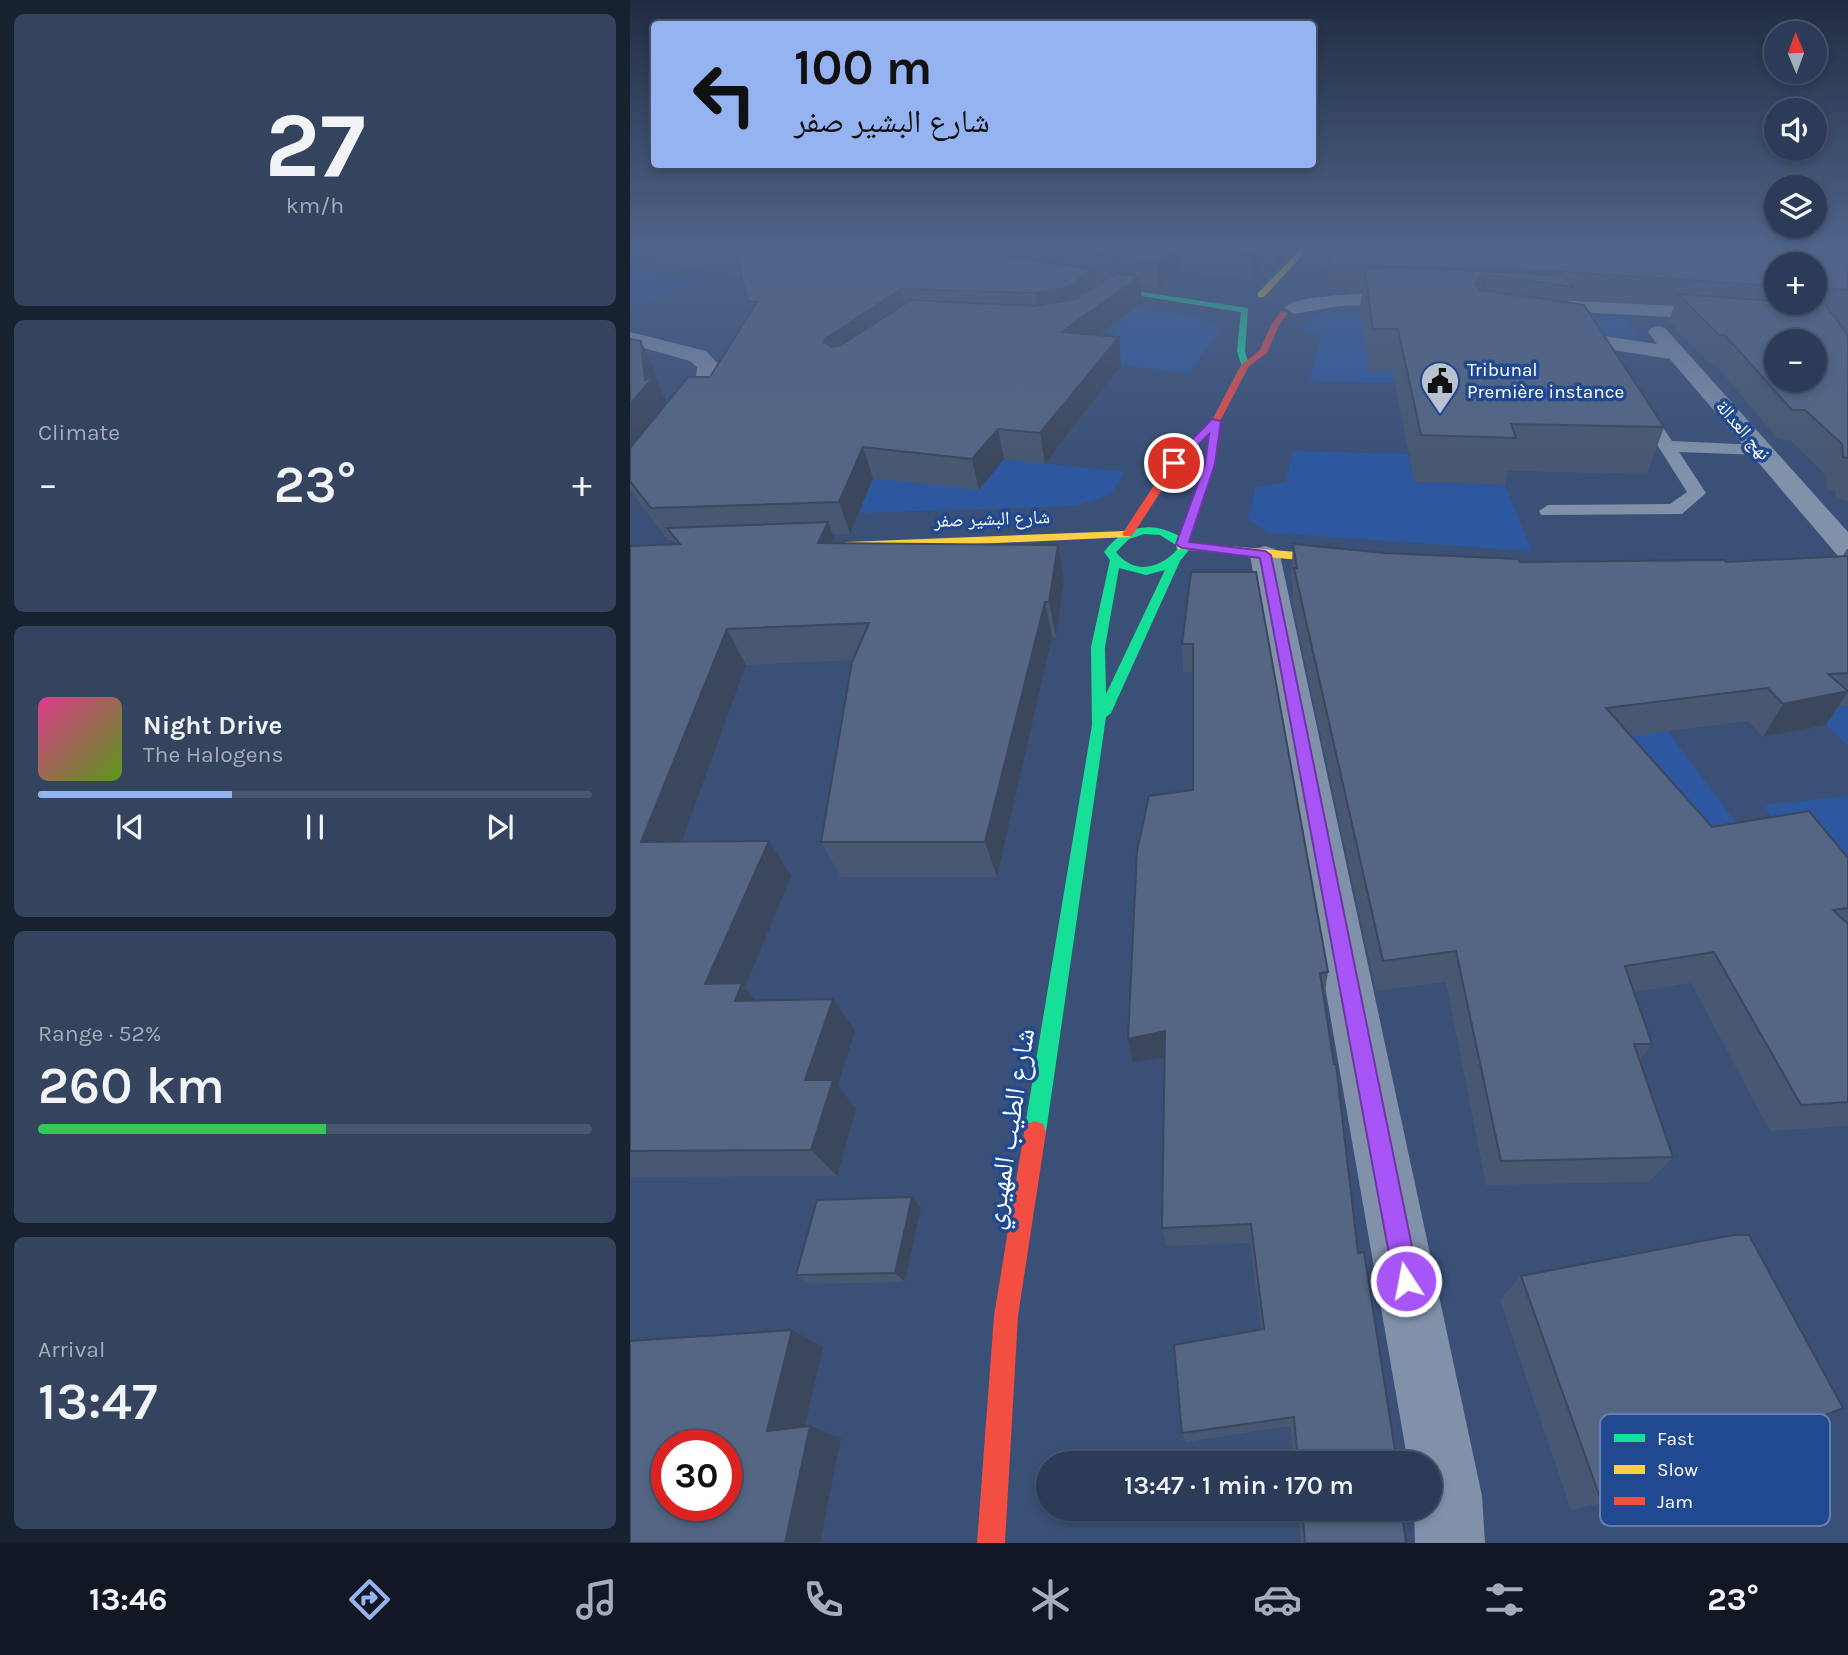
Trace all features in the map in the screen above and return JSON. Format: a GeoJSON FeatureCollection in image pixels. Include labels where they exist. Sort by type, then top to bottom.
{"type":"FeatureCollection","features":[{"type":"Feature","properties":{"kind":"street","name":"شارع الطيب المهيري"},"geometry":{"type":"LineString","coordinates":[[1245,365],[1241,355],[1247,319]]}},
{"type":"Feature","properties":{"kind":"street","name":"شارع الطيب المهيري"},"geometry":{"type":"LineString","coordinates":[[991,1543],[1006,1316],[1099,725],[1098,647],[1108,559],[1112,546],[1126,535],[1174,463],[1216,421],[1245,365],[1264,351],[1278,319]]}},
{"type":"Feature","properties":{"kind":"street","name":"نهج العدالة"},"geometry":{"type":"LineString","coordinates":[[1647,319],[1848,550]]}},
{"type":"Feature","properties":{"kind":"street"},"geometry":{"type":"LineString","coordinates":[[1540,333],[1675,353]]}},
{"type":"Feature","properties":{"kind":"street"},"geometry":{"type":"LineString","coordinates":[[630,338],[698,356],[708,365],[707,379],[630,478]]}},
{"type":"Feature","properties":{"kind":"street","name":"شارع الطيب المهيري"},"geometry":{"type":"LineString","coordinates":[[1099,725],[1179,553],[1210,464],[1216,421]]}},
{"type":"Feature","properties":{"kind":"street","name":"شارع البشير صفر"},"geometry":{"type":"LineString","coordinates":[[834,547],[1126,535],[1146,530],[1164,532],[1179,553]]}},
{"type":"Feature","properties":{"kind":"street","name":"شارع البشير صفر"},"geometry":{"type":"LineString","coordinates":[[861,546],[1042,555]]}},
{"type":"Feature","properties":{"kind":"street"},"geometry":{"type":"LineString","coordinates":[[1108,559],[1122,567],[1144,571],[1166,567],[1179,553],[1362,561]]}},
{"type":"Feature","properties":{"kind":"street"},"geometry":{"type":"LineString","coordinates":[[1265,555],[1448,1496],[1450,1543]]}},
{"type":"Feature","properties":{"kind":"lane"},"geometry":{"type":"LineString","coordinates":[[1548,511],[1675,510],[1698,493],[1633,394]]}},
{"type":"Feature","properties":{"kind":"lane"},"geometry":{"type":"LineString","coordinates":[[1667,446],[1760,450]]}},
{"type":"Feature","properties":{"kind":"shaded area"},"geometry":{"type":"Polygon","coordinates":[[[1123,319],[1202,319],[1218,327],[1218,332],[1191,373],[1092,362],[1123,319]]]}},
{"type":"Feature","properties":{"kind":"shaded area"},"geometry":{"type":"Polygon","coordinates":[[[1309,319],[1391,319],[1542,341],[1366,345],[1369,371],[1393,372],[1395,383],[1309,382],[1320,337],[1301,329],[1309,319]]]}},
{"type":"Feature","properties":{"kind":"shaded area"},"geometry":{"type":"Polygon","coordinates":[[[1488,319],[1625,319],[1641,340],[1488,319]]]}},
{"type":"Feature","properties":{"kind":"shaded area"},"geometry":{"type":"Polygon","coordinates":[[[891,402],[1004,459],[1125,472],[1110,495],[1075,506],[859,513],[872,480],[891,402]]]}},
{"type":"Feature","properties":{"kind":"shaded area"},"geometry":{"type":"Polygon","coordinates":[[[1293,451],[1408,454],[1414,482],[1505,485],[1532,551],[1269,533],[1248,520],[1255,488],[1286,482],[1293,451]]]}},
{"type":"Feature","properties":{"kind":"shaded area"},"geometry":{"type":"Polygon","coordinates":[[[1586,650],[1654,713],[1756,849],[1694,859],[1586,650]]]}},
{"type":"Feature","properties":{"kind":"shaded area"},"geometry":{"type":"Polygon","coordinates":[[[1848,706],[1848,746],[1809,708],[1848,706]]]}},
{"type":"Feature","properties":{"kind":"shaded area"},"geometry":{"type":"Polygon","coordinates":[[[1848,796],[1848,918],[1763,805],[1848,796]]]}},
{"type":"Feature","properties":{"kind":"building"},"geometry":{"type":"Polygon","coordinates":[[[746,319],[855,319],[825,339],[824,342],[832,347],[840,346],[882,319],[1080,319],[1062,332],[1119,337],[1040,433],[998,429],[972,459],[863,447],[839,502],[651,508],[630,481],[630,448],[688,377],[710,377],[746,319]]]}},
{"type":"Feature","properties":{"kind":"building"},"geometry":{"type":"Polygon","coordinates":[[[1372,319],[1593,319],[1664,427],[1511,424],[1516,438],[1421,435],[1398,329],[1373,329],[1372,319]]]}},
{"type":"Feature","properties":{"kind":"building"},"geometry":{"type":"Polygon","coordinates":[[[1703,319],[1836,319],[1848,335],[1848,458],[1843,457],[1842,444],[1805,410],[1792,410],[1776,392],[1827,392],[1827,329],[1764,329],[1764,379],[1725,335],[1719,335],[1703,319]]]}},
{"type":"Feature","properties":{"kind":"building"},"geometry":{"type":"Polygon","coordinates":[[[630,339],[641,341],[645,380],[654,376],[630,404],[630,339]]]}},
{"type":"Feature","properties":{"kind":"building"},"geometry":{"type":"Polygon","coordinates":[[[828,522],[818,543],[1058,545],[1049,602],[1045,602],[985,842],[821,842],[852,662],[869,623],[727,629],[641,842],[769,841],[705,984],[742,983],[735,1001],[833,999],[805,1080],[833,1080],[811,1150],[630,1151],[630,546],[680,544],[667,528],[828,522]]]}},
{"type":"Feature","properties":{"kind":"building"},"geometry":{"type":"Polygon","coordinates":[[[1293,544],[1385,553],[1518,559],[1520,562],[1726,562],[1848,556],[1848,673],[1828,674],[1848,691],[1783,704],[1768,688],[1606,708],[1712,827],[1809,811],[1848,858],[1848,908],[1833,910],[1848,924],[1848,1102],[1801,1105],[1714,952],[1625,966],[1652,1044],[1634,1044],[1673,1157],[1501,1161],[1456,951],[1383,961],[1294,568],[1297,568],[1293,544]]]}},
{"type":"Feature","properties":{"kind":"building"},"geometry":{"type":"Polygon","coordinates":[[[1191,572],[1256,572],[1328,972],[1320,973],[1336,1064],[1358,1253],[1364,1252],[1395,1451],[1297,1451],[1294,1417],[1182,1433],[1174,1345],[1264,1329],[1251,1224],[1162,1228],[1165,1031],[1128,1039],[1137,851],[1149,796],[1193,790],[1193,644],[1182,644],[1191,572]]]}},
{"type":"Feature","properties":{"kind":"building"},"geometry":{"type":"Polygon","coordinates":[[[912,1197],[895,1273],[796,1275],[817,1200],[912,1197]]]}},
{"type":"Feature","properties":{"kind":"building"},"geometry":{"type":"Polygon","coordinates":[[[1733,1235],[1749,1235],[1843,1408],[1828,1414],[1600,1414],[1600,1497],[1521,1276],[1733,1235]]]}},
{"type":"Feature","properties":{"kind":"building"},"geometry":{"type":"Polygon","coordinates":[[[792,1330],[767,1431],[810,1426],[785,1543],[630,1543],[630,1341],[792,1330]]]}},
{"type":"Feature","properties":{"kind":"building"},"geometry":{"type":"Polygon","coordinates":[[[1303,1521],[1403,1521],[1406,1543],[1305,1543],[1303,1521]]]}},
{"type":"Feature","properties":{"kind":"traffic: fast"},"geometry":{"type":"LineString","coordinates":[[1244,319],[1241,351],[1245,365]]}},
{"type":"Feature","properties":{"kind":"traffic: fast"},"geometry":{"type":"LineString","coordinates":[[1182,544],[1164,533],[1144,530],[1125,536],[1110,552],[1126,567],[1146,571],[1167,565],[1183,550],[1182,544],[1210,464],[1216,421]]}},
{"type":"Feature","properties":{"kind":"traffic: fast"},"geometry":{"type":"LineString","coordinates":[[1035,1132],[1099,725],[1098,647],[1114,562]]}},
{"type":"Feature","properties":{"kind":"traffic: fast"},"geometry":{"type":"LineString","coordinates":[[1104,713],[1175,562]]}},
{"type":"Feature","properties":{"kind":"traffic: slow"},"geometry":{"type":"LineString","coordinates":[[847,546],[1125,535]]}},
{"type":"Feature","properties":{"kind":"traffic: slow"},"geometry":{"type":"LineString","coordinates":[[1182,546],[1343,560]]}},
{"type":"Feature","properties":{"kind":"traffic: jam"},"geometry":{"type":"LineString","coordinates":[[1128,534],[1174,463],[1216,421],[1245,365],[1264,351],[1279,319]]}},
{"type":"Feature","properties":{"kind":"traffic: jam"},"geometry":{"type":"LineString","coordinates":[[991,1543],[1006,1316],[1035,1132]]}},
{"type":"Feature","properties":{"kind":"place","name":"Tribunal Première instance"},"geometry":{"type":"Point","coordinates":[1440,415]}},
{"type":"Feature","properties":{"kind":"route"},"geometry":{"type":"LineString","coordinates":[[1174,463],[1216,421],[1210,464],[1182,546],[1265,555],[1406,1281]]}}]}
